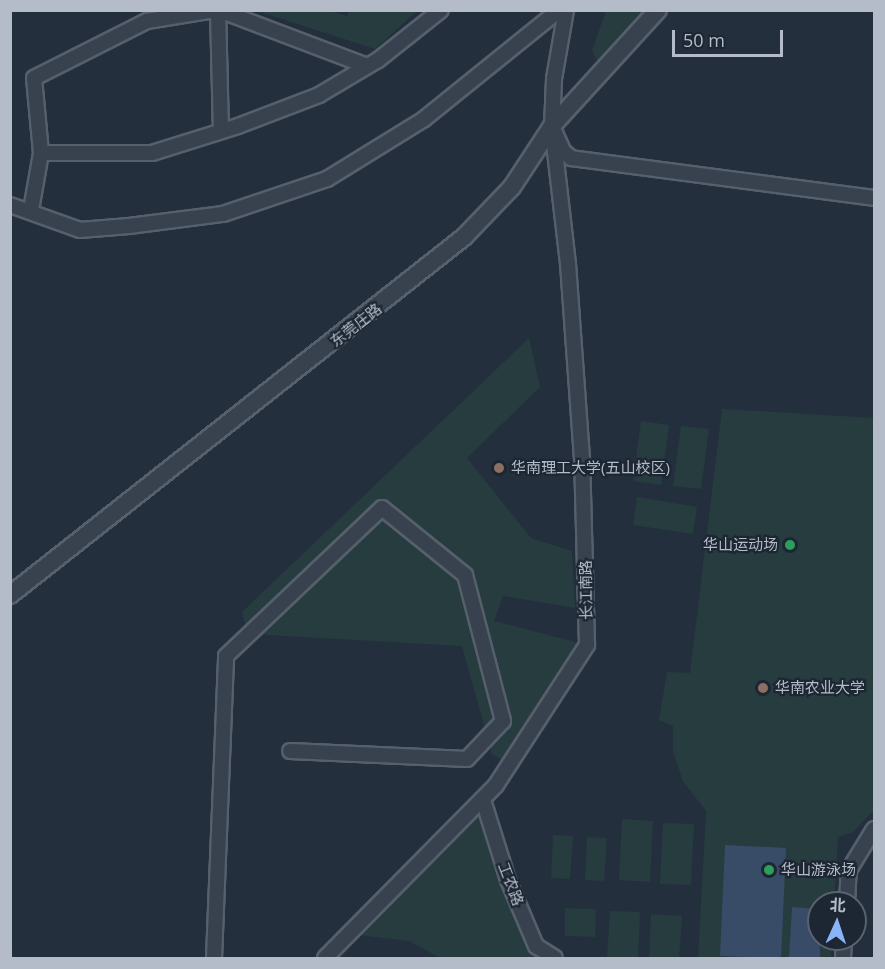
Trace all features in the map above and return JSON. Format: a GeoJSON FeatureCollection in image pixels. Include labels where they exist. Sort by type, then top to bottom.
{"type":"FeatureCollection","features":[{"type":"Feature","properties":{"kind":"street"},"geometry":{"type":"LineString","coordinates":[[31,210],[41,153],[34,78],[147,21],[218,10],[367,66]]}},
{"type":"Feature","properties":{"kind":"street"},"geometry":{"type":"LineString","coordinates":[[218,10],[221,131]]}},
{"type":"Feature","properties":{"kind":"street"},"geometry":{"type":"LineString","coordinates":[[41,153],[152,153],[221,131],[319,94],[367,66],[441,10]]}},
{"type":"Feature","properties":{"kind":"street"},"geometry":{"type":"LineString","coordinates":[[10,205],[31,210],[80,230],[129,226],[223,214],[327,179],[424,119],[559,10]]}},
{"type":"Feature","properties":{"kind":"street","name":"长江南路"},"geometry":{"type":"LineString","coordinates":[[325,958],[483,800],[587,645],[582,459],[568,264],[552,126],[554,79],[566,10]]}},
{"type":"Feature","properties":{"kind":"street","name":"东莞庄路"},"geometry":{"type":"LineString","coordinates":[[10,595],[464,237],[512,187],[552,126],[658,10]]}},
{"type":"Feature","properties":{"kind":"street"},"geometry":{"type":"LineString","coordinates":[[552,126],[563,151],[571,158],[874,198]]}},
{"type":"Feature","properties":{"kind":"street"},"geometry":{"type":"LineString","coordinates":[[214,958],[226,656],[382,508],[465,575],[503,721],[467,759],[290,751]]}},
{"type":"Feature","properties":{"kind":"street","name":"工农路"},"geometry":{"type":"LineString","coordinates":[[483,800],[508,880],[536,946],[555,958]]}},
{"type":"Feature","properties":{"kind":"street"},"geometry":{"type":"LineString","coordinates":[[848,891],[849,870],[874,829]]}},
{"type":"Feature","properties":{"kind":"green space"},"geometry":{"type":"Polygon","coordinates":[[[257,11],[330,11],[347,16],[349,11],[417,11],[375,49],[257,11]]]}},
{"type":"Feature","properties":{"kind":"green space"},"geometry":{"type":"Polygon","coordinates":[[[606,11],[655,11],[602,71],[592,50],[606,11]]]}},
{"type":"Feature","properties":{"kind":"green space"},"geometry":{"type":"Polygon","coordinates":[[[529,338],[540,387],[467,458],[531,538],[572,551],[575,608],[503,596],[494,621],[587,645],[510,765],[492,754],[462,646],[248,634],[242,612],[529,338]]]}},
{"type":"Feature","properties":{"kind":"green space","name":"华山运动场"},"geometry":{"type":"Polygon","coordinates":[[[722,409],[874,418],[874,810],[853,832],[838,837],[835,891],[807,891],[807,951],[831,951],[831,958],[698,958],[706,811],[683,781],[673,752],[673,726],[659,720],[667,672],[690,673],[722,409]]]}},
{"type":"Feature","properties":{"kind":"green space"},"geometry":{"type":"Polygon","coordinates":[[[641,421],[669,425],[661,485],[633,481],[641,421]]]}},
{"type":"Feature","properties":{"kind":"green space"},"geometry":{"type":"Polygon","coordinates":[[[681,426],[709,429],[701,489],[673,486],[681,426]]]}},
{"type":"Feature","properties":{"kind":"green space"},"geometry":{"type":"Polygon","coordinates":[[[637,497],[697,507],[693,534],[633,525],[637,497]]]}},
{"type":"Feature","properties":{"kind":"green space"},"geometry":{"type":"Polygon","coordinates":[[[483,800],[536,945],[555,958],[440,958],[409,941],[350,934],[483,800]]]}},
{"type":"Feature","properties":{"kind":"green space"},"geometry":{"type":"Polygon","coordinates":[[[622,819],[653,821],[650,882],[619,880],[622,819]]]}},
{"type":"Feature","properties":{"kind":"green space"},"geometry":{"type":"Polygon","coordinates":[[[663,823],[694,824],[691,885],[660,884],[663,823]]]}},
{"type":"Feature","properties":{"kind":"green space"},"geometry":{"type":"Polygon","coordinates":[[[553,835],[573,836],[570,879],[551,878],[553,835]]]}},
{"type":"Feature","properties":{"kind":"green space"},"geometry":{"type":"Polygon","coordinates":[[[587,837],[607,838],[604,881],[585,880],[587,837]]]}},
{"type":"Feature","properties":{"kind":"green space"},"geometry":{"type":"Polygon","coordinates":[[[565,908],[596,909],[595,937],[565,936],[565,908]]]}},
{"type":"Feature","properties":{"kind":"green space"},"geometry":{"type":"Polygon","coordinates":[[[610,911],[640,912],[638,958],[607,958],[610,911]]]}},
{"type":"Feature","properties":{"kind":"green space"},"geometry":{"type":"Polygon","coordinates":[[[651,914],[682,916],[679,958],[649,958],[651,914]]]}},
{"type":"Feature","properties":{"kind":"water"},"geometry":{"type":"Polygon","coordinates":[[[725,845],[786,848],[781,958],[720,956],[725,845]]]}},
{"type":"Feature","properties":{"kind":"water"},"geometry":{"type":"Polygon","coordinates":[[[792,907],[807,908],[807,951],[820,951],[820,958],[789,958],[792,907]]]}},
{"type":"Feature","properties":{"kind":"place","name":"华南理工大学(五山校区)"},"geometry":{"type":"Point","coordinates":[499,468]}},
{"type":"Feature","properties":{"kind":"place","name":"华山运动场"},"geometry":{"type":"Point","coordinates":[790,545]}},
{"type":"Feature","properties":{"kind":"place","name":"华南农业大学"},"geometry":{"type":"Point","coordinates":[763,688]}},
{"type":"Feature","properties":{"kind":"place","name":"华山游泳场"},"geometry":{"type":"Point","coordinates":[769,870]}}]}
